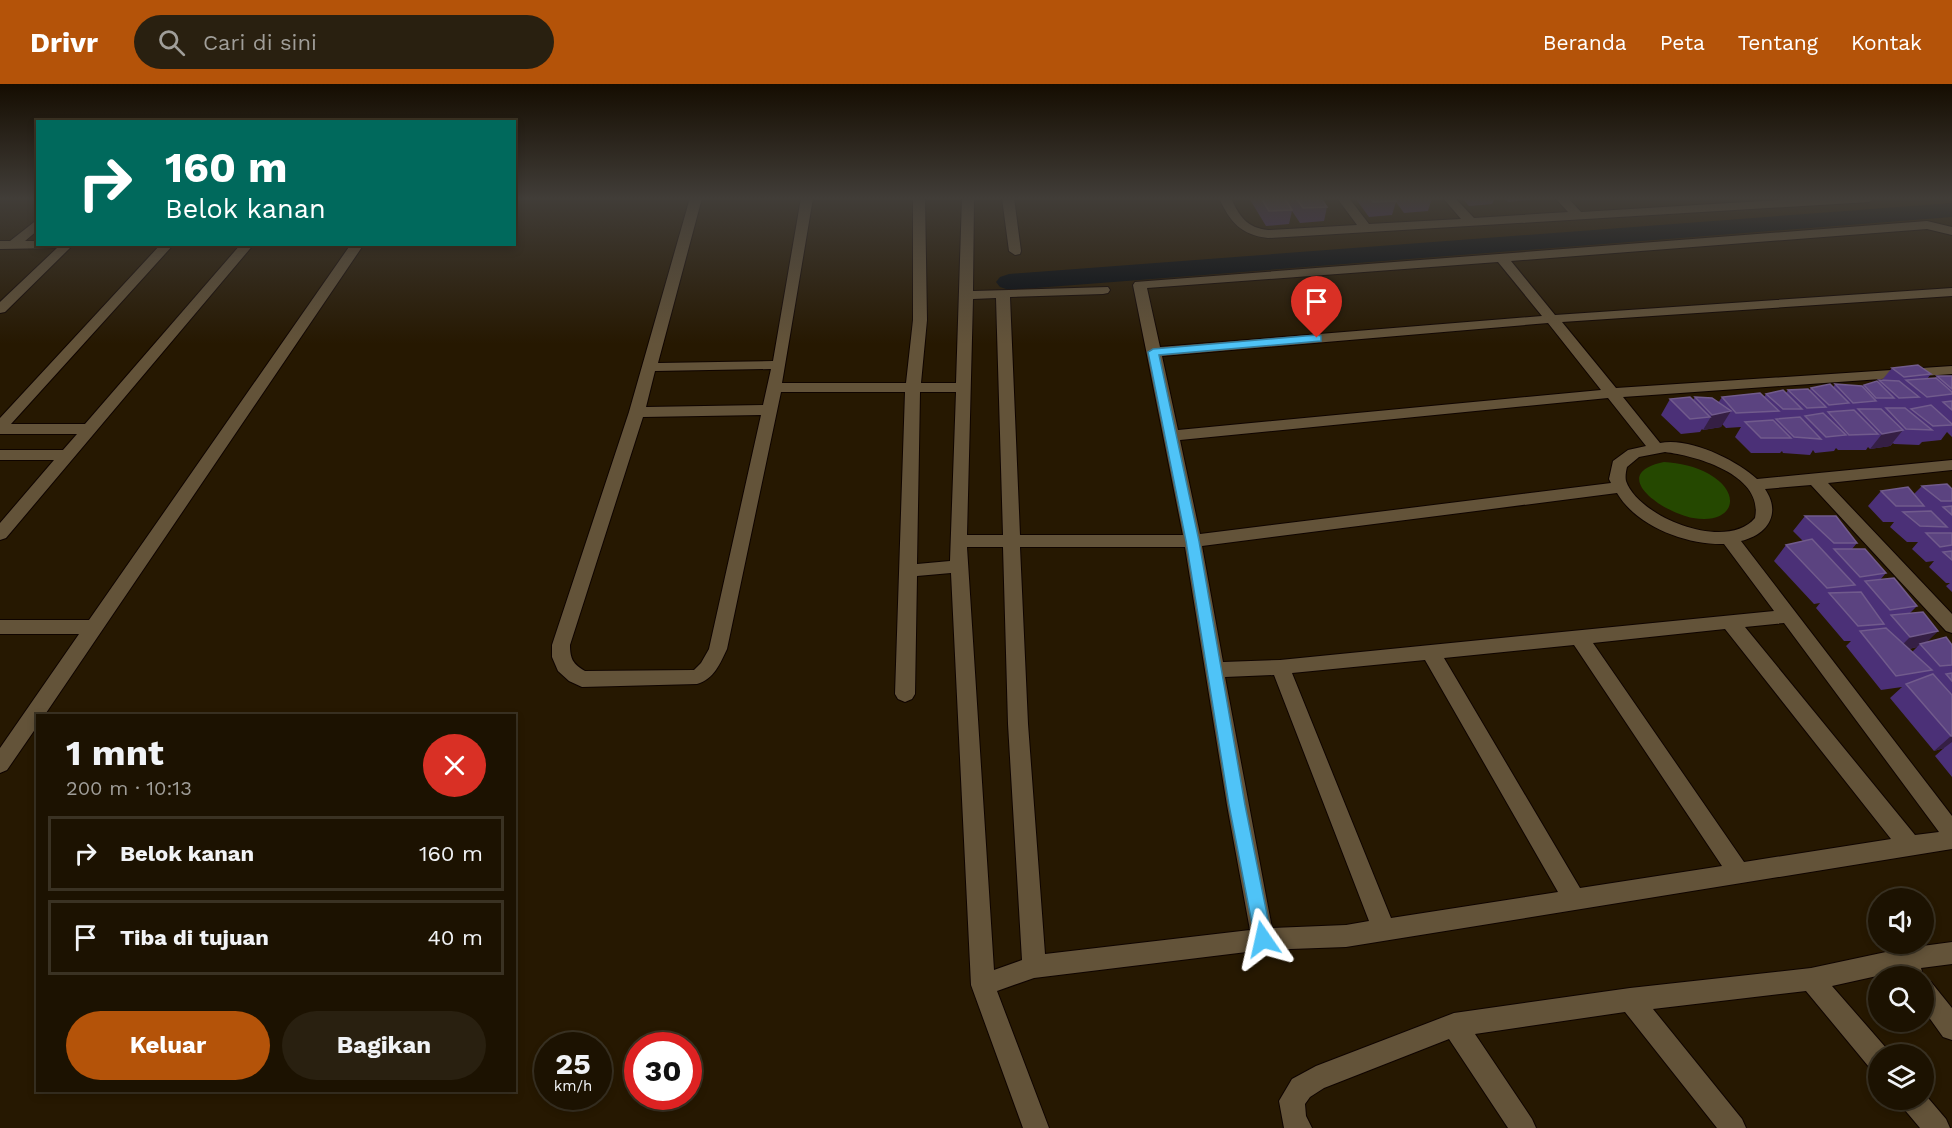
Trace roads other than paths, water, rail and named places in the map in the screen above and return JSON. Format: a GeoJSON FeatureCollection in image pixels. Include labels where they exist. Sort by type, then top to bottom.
{"type":"FeatureCollection","features":[{"type":"Feature","properties":{"kind":"street"},"geometry":{"type":"LineString","coordinates":[[0,309],[64,247]]}},
{"type":"Feature","properties":{"kind":"street"},"geometry":{"type":"LineString","coordinates":[[0,428],[166,247]]}},
{"type":"Feature","properties":{"kind":"street"},"geometry":{"type":"LineString","coordinates":[[0,534],[247,247]]}},
{"type":"Feature","properties":{"kind":"street"},"geometry":{"type":"LineString","coordinates":[[0,764],[356,247]]}},
{"type":"Feature","properties":{"kind":"street"},"geometry":{"type":"LineString","coordinates":[[682,247],[637,412],[561,645],[560,660],[567,671],[582,679],[685,678],[697,677],[706,673],[718,649],[779,365],[799,247]]}},
{"type":"Feature","properties":{"kind":"street"},"geometry":{"type":"LineString","coordinates":[[905,694],[913,387],[920,320],[919,247]]}},
{"type":"Feature","properties":{"kind":"street"},"geometry":{"type":"LineString","coordinates":[[967,247],[957,541],[983,985],[1035,1128]]}},
{"type":"Feature","properties":{"kind":"street"},"geometry":{"type":"LineString","coordinates":[[1263,939],[1237,805],[1193,541],[1140,285],[1656,247]]}},
{"type":"Feature","properties":{"kind":"street"},"geometry":{"type":"LineString","coordinates":[[1503,259],[1656,448]]}},
{"type":"Feature","properties":{"kind":"street"},"geometry":{"type":"LineString","coordinates":[[966,295],[1104,290]]}},
{"type":"Feature","properties":{"kind":"street"},"geometry":{"type":"LineString","coordinates":[[1153,352],[1552,319],[1952,292]]}},
{"type":"Feature","properties":{"kind":"street"},"geometry":{"type":"LineString","coordinates":[[1003,294],[1018,724],[1034,967]]}},
{"type":"Feature","properties":{"kind":"street"},"geometry":{"type":"LineString","coordinates":[[649,367],[779,365]]}},
{"type":"Feature","properties":{"kind":"street"},"geometry":{"type":"LineString","coordinates":[[1172,436],[1612,393],[1952,370]]}},
{"type":"Feature","properties":{"kind":"street"},"geometry":{"type":"LineString","coordinates":[[774,388],[963,387]]}},
{"type":"Feature","properties":{"kind":"street"},"geometry":{"type":"LineString","coordinates":[[637,412],[769,410]]}},
{"type":"Feature","properties":{"kind":"street"},"geometry":{"type":"LineString","coordinates":[[0,428],[90,429]]}},
{"type":"Feature","properties":{"kind":"street"},"geometry":{"type":"LineString","coordinates":[[1644,448],[1656,448],[1689,450],[1714,458],[1737,470],[1754,485],[1763,500],[1766,514],[1761,526],[1749,535],[1730,539],[1707,538],[1683,533],[1659,523],[1640,511],[1626,497],[1617,481],[1618,466],[1627,456],[1644,448]]}},
{"type":"Feature","properties":{"kind":"street"},"geometry":{"type":"LineString","coordinates":[[0,455],[68,455]]}},
{"type":"Feature","properties":{"kind":"street"},"geometry":{"type":"LineString","coordinates":[[1754,485],[1945,466],[1952,479]]}},
{"type":"Feature","properties":{"kind":"street"},"geometry":{"type":"LineString","coordinates":[[1815,479],[1952,626]]}},
{"type":"Feature","properties":{"kind":"street"},"geometry":{"type":"LineString","coordinates":[[957,541],[1193,541],[1621,487]]}},
{"type":"Feature","properties":{"kind":"street"},"geometry":{"type":"LineString","coordinates":[[1730,539],[1952,832]]}},
{"type":"Feature","properties":{"kind":"street"},"geometry":{"type":"LineString","coordinates":[[907,572],[959,566]]}},
{"type":"Feature","properties":{"kind":"street"},"geometry":{"type":"LineString","coordinates":[[1215,670],[1280,667],[1788,616]]}},
{"type":"Feature","properties":{"kind":"street"},"geometry":{"type":"LineString","coordinates":[[1730,622],[1910,846]]}},
{"type":"Feature","properties":{"kind":"street"},"geometry":{"type":"LineString","coordinates":[[0,627],[95,627]]}},
{"type":"Feature","properties":{"kind":"street"},"geometry":{"type":"LineString","coordinates":[[1580,637],[1739,873]]}},
{"type":"Feature","properties":{"kind":"street"},"geometry":{"type":"LineString","coordinates":[[1430,651],[1575,900]]}},
{"type":"Feature","properties":{"kind":"street"},"geometry":{"type":"LineString","coordinates":[[1280,667],[1384,930]]}},
{"type":"Feature","properties":{"kind":"street"},"geometry":{"type":"LineString","coordinates":[[983,985],[1034,967],[1263,939],[1346,936],[1952,839]]}},
{"type":"Feature","properties":{"kind":"street"},"geometry":{"type":"LineString","coordinates":[[1912,966],[1952,952]]}},
{"type":"Feature","properties":{"kind":"street"},"geometry":{"type":"LineString","coordinates":[[1299,1128],[1294,1120],[1292,1101],[1301,1088],[1316,1079],[1454,1025],[1630,1000],[1868,972]]}},
{"type":"Feature","properties":{"kind":"street"},"geometry":{"type":"LineString","coordinates":[[1811,979],[1868,1046]]}},
{"type":"Feature","properties":{"kind":"street"},"geometry":{"type":"LineString","coordinates":[[1630,1000],[1733,1128]]}},
{"type":"Feature","properties":{"kind":"street"},"geometry":{"type":"LineString","coordinates":[[1934,1004],[1952,1028]]}},
{"type":"Feature","properties":{"kind":"street"},"geometry":{"type":"LineString","coordinates":[[1454,1025],[1523,1128]]}},
{"type":"Feature","properties":{"kind":"street"},"geometry":{"type":"LineString","coordinates":[[1922,1110],[1938,1128]]}},
{"type":"Feature","properties":{"kind":"waterway"},"geometry":{"type":"LineString","coordinates":[[1009,282],[1471,247]]}}]}
